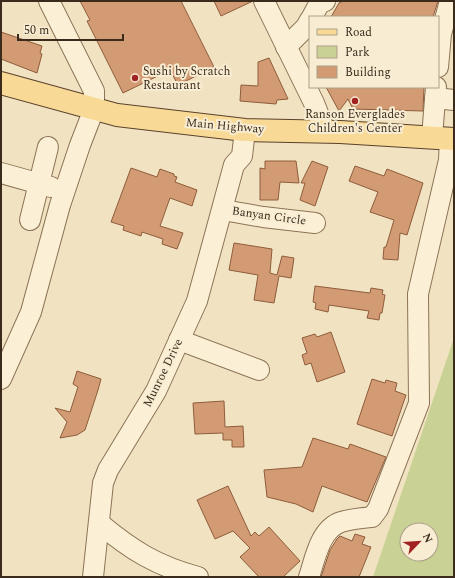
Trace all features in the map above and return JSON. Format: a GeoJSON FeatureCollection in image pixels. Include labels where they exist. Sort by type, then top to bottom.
{"type":"FeatureCollection","features":[{"type":"Feature","properties":{"kind":"main road","name":"Main Highway"},"geometry":{"type":"LineString","coordinates":[[1,83],[91,116],[117,116],[239,129],[325,131],[445,138]]}},
{"type":"Feature","properties":{"kind":"street"},"geometry":{"type":"LineString","coordinates":[[1,379],[32,312],[65,191],[91,116],[94,91],[49,1]]}},
{"type":"Feature","properties":{"kind":"street"},"geometry":{"type":"LineString","coordinates":[[264,1],[314,103],[325,131]]}},
{"type":"Feature","properties":{"kind":"street"},"geometry":{"type":"LineString","coordinates":[[313,16],[319,4],[325,1]]}},
{"type":"Feature","properties":{"kind":"street"},"geometry":{"type":"LineString","coordinates":[[439,63],[447,35],[450,1]]}},
{"type":"Feature","properties":{"kind":"street"},"geometry":{"type":"LineString","coordinates":[[286,47],[306,27],[309,22]]}},
{"type":"Feature","properties":{"kind":"street"},"geometry":{"type":"LineString","coordinates":[[439,72],[454,74]]}},
{"type":"Feature","properties":{"kind":"street"},"geometry":{"type":"LineString","coordinates":[[309,577],[320,543],[330,529],[340,522],[372,517],[378,510],[419,403],[418,294],[449,160],[445,138],[442,95]]}},
{"type":"Feature","properties":{"kind":"street","name":"Munroe Drive"},"geometry":{"type":"LineString","coordinates":[[93,577],[103,484],[108,470],[150,403],[201,290],[234,165],[242,156],[239,129]]}},
{"type":"Feature","properties":{"kind":"street"},"geometry":{"type":"LineString","coordinates":[[30,220],[48,147]]}},
{"type":"Feature","properties":{"kind":"street"},"geometry":{"type":"LineString","coordinates":[[1,173],[65,191]]}},
{"type":"Feature","properties":{"kind":"street"},"geometry":{"type":"LineString","coordinates":[[439,203],[454,186]]}},
{"type":"Feature","properties":{"kind":"street","name":"Banyan Circle"},"geometry":{"type":"LineString","coordinates":[[223,210],[263,218],[315,223]]}},
{"type":"Feature","properties":{"kind":"street"},"geometry":{"type":"LineString","coordinates":[[179,340],[259,370]]}},
{"type":"Feature","properties":{"kind":"street"},"geometry":{"type":"LineString","coordinates":[[98,523],[125,545],[159,565],[198,577]]}},
{"type":"Feature","properties":{"kind":"green space"},"geometry":{"type":"Polygon","coordinates":[[[454,338],[454,577],[373,577],[454,338]]]}},
{"type":"Feature","properties":{"kind":"building"},"geometry":{"type":"Polygon","coordinates":[[[80,1],[181,1],[214,67],[178,85],[170,70],[123,93],[87,21],[90,20],[80,1]]]}},
{"type":"Feature","properties":{"kind":"building"},"geometry":{"type":"Polygon","coordinates":[[[214,1],[253,1],[221,16],[214,1]]]}},
{"type":"Feature","properties":{"kind":"building"},"geometry":{"type":"Polygon","coordinates":[[[343,1],[438,1],[433,16],[332,16],[339,3],[343,1]]]}},
{"type":"Feature","properties":{"kind":"building"},"geometry":{"type":"Polygon","coordinates":[[[1,32],[42,46],[40,53],[42,54],[37,73],[1,59],[1,32]]]}},
{"type":"Feature","properties":{"kind":"building"},"geometry":{"type":"Polygon","coordinates":[[[269,58],[288,99],[277,100],[276,104],[240,101],[241,85],[258,86],[258,62],[269,58]]]}},
{"type":"Feature","properties":{"kind":"building"},"geometry":{"type":"Polygon","coordinates":[[[327,88],[424,88],[423,111],[353,109],[348,99],[339,111],[327,88]]]}},
{"type":"Feature","properties":{"kind":"building"},"geometry":{"type":"Polygon","coordinates":[[[265,161],[296,161],[299,183],[280,182],[278,200],[260,200],[260,168],[265,169],[265,161]]]}},
{"type":"Feature","properties":{"kind":"building"},"geometry":{"type":"Polygon","coordinates":[[[312,161],[328,167],[315,206],[300,200],[305,183],[301,183],[312,161]]]}},
{"type":"Feature","properties":{"kind":"building"},"geometry":{"type":"Polygon","coordinates":[[[355,166],[384,176],[387,169],[423,183],[407,235],[400,233],[398,260],[383,259],[384,247],[386,247],[394,220],[370,212],[378,192],[349,181],[355,166]]]}},
{"type":"Feature","properties":{"kind":"building"},"geometry":{"type":"Polygon","coordinates":[[[131,168],[157,177],[160,169],[174,174],[174,176],[177,177],[175,182],[197,190],[192,206],[170,198],[160,226],[183,233],[177,249],[162,244],[163,239],[142,232],[141,236],[123,230],[124,226],[111,222],[131,168]]]}},
{"type":"Feature","properties":{"kind":"building"},"geometry":{"type":"Polygon","coordinates":[[[234,243],[272,249],[270,273],[277,275],[282,256],[294,258],[291,278],[279,276],[274,303],[254,300],[258,275],[229,270],[234,243]]]}},
{"type":"Feature","properties":{"kind":"building"},"geometry":{"type":"Polygon","coordinates":[[[315,286],[370,293],[371,288],[383,290],[382,294],[385,295],[382,313],[380,313],[379,320],[367,318],[369,311],[329,305],[328,312],[315,309],[316,303],[313,302],[315,286]]]}},
{"type":"Feature","properties":{"kind":"building"},"geometry":{"type":"Polygon","coordinates":[[[331,332],[345,372],[317,382],[311,363],[305,365],[302,355],[307,353],[302,338],[315,334],[317,337],[331,332]]]}},
{"type":"Feature","properties":{"kind":"building"},"geometry":{"type":"Polygon","coordinates":[[[77,371],[101,379],[85,430],[77,435],[60,438],[67,422],[55,408],[70,412],[78,387],[73,384],[77,371]]]}},
{"type":"Feature","properties":{"kind":"building"},"geometry":{"type":"Polygon","coordinates":[[[372,379],[385,383],[386,380],[397,383],[395,391],[406,395],[392,436],[357,424],[372,379]]]}},
{"type":"Feature","properties":{"kind":"building"},"geometry":{"type":"Polygon","coordinates":[[[224,401],[225,427],[243,426],[244,447],[232,447],[232,440],[223,440],[223,433],[195,434],[193,403],[224,401]]]}},
{"type":"Feature","properties":{"kind":"building"},"geometry":{"type":"Polygon","coordinates":[[[313,438],[348,449],[350,444],[386,457],[367,502],[322,486],[313,512],[296,504],[267,497],[264,470],[302,467],[313,438]]]}},
{"type":"Feature","properties":{"kind":"building"},"geometry":{"type":"Polygon","coordinates":[[[228,486],[251,536],[255,532],[259,536],[269,527],[300,561],[283,577],[259,577],[240,557],[250,548],[233,531],[215,539],[197,500],[228,486]]]}},
{"type":"Feature","properties":{"kind":"building"},"geometry":{"type":"Polygon","coordinates":[[[355,534],[365,537],[362,544],[371,547],[359,577],[321,577],[330,550],[337,539],[340,536],[352,541],[355,534]]]}},
{"type":"Feature","properties":{"kind":"place","name":"Sushi by Scratch Restaurant"},"geometry":{"type":"Point","coordinates":[135,78]}},
{"type":"Feature","properties":{"kind":"place","name":"Ranson Everglades Children's Center"},"geometry":{"type":"Point","coordinates":[355,101]}}]}
